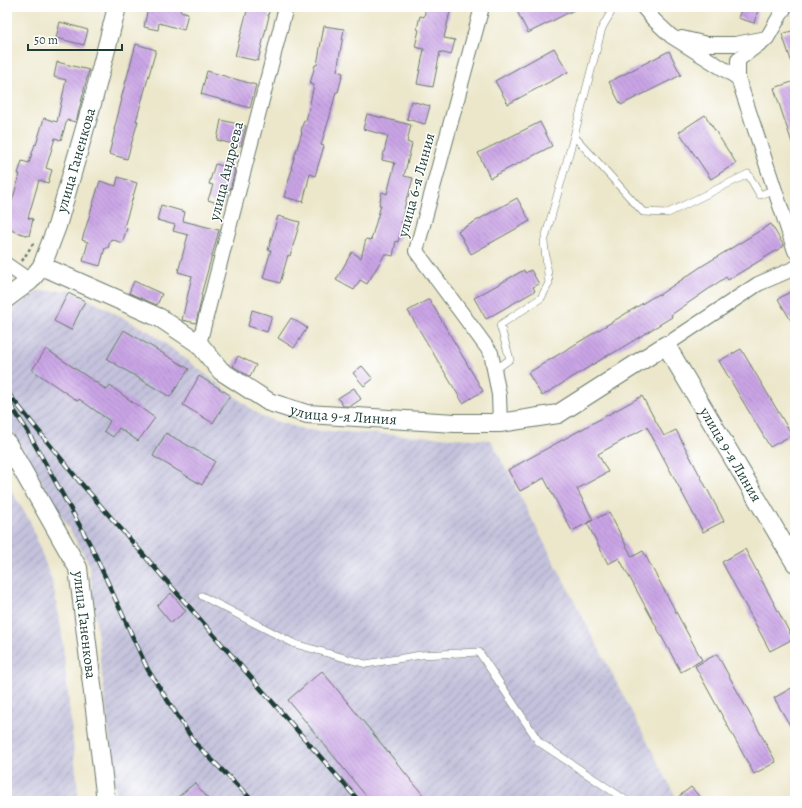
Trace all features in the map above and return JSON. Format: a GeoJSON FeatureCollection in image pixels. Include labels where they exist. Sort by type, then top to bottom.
{"type":"FeatureCollection","features":[{"type":"Feature","properties":{"kind":"street","name":"улица Ганенкова"},"geometry":{"type":"LineString","coordinates":[[7,298],[30,281],[42,266],[57,226],[93,100],[117,7]]}},
{"type":"Feature","properties":{"kind":"street","name":"улица Андреева"},"geometry":{"type":"LineString","coordinates":[[199,344],[286,7]]}},
{"type":"Feature","properties":{"kind":"street","name":"улица 6-я Линия"},"geometry":{"type":"LineString","coordinates":[[482,7],[416,251],[491,353],[499,395],[500,423]]}},
{"type":"Feature","properties":{"kind":"street"},"geometry":{"type":"LineString","coordinates":[[644,7],[654,20],[671,36],[738,78]]}},
{"type":"Feature","properties":{"kind":"street"},"geometry":{"type":"LineString","coordinates":[[785,7],[767,38],[738,60],[738,78],[795,250]]}},
{"type":"Feature","properties":{"kind":"street"},"geometry":{"type":"LineString","coordinates":[[671,36],[707,44],[735,44],[767,38]]}},
{"type":"Feature","properties":{"kind":"street"},"geometry":{"type":"LineString","coordinates":[[7,265],[30,281]]}},
{"type":"Feature","properties":{"kind":"street","name":"улица 9-я Линия"},"geometry":{"type":"LineString","coordinates":[[42,266],[160,318],[199,344],[221,370],[269,402],[307,414],[455,423],[500,423],[558,414],[758,284],[795,268]]}},
{"type":"Feature","properties":{"kind":"street","name":"улица 9-я Линия"},"geometry":{"type":"LineString","coordinates":[[666,345],[795,563]]}},
{"type":"Feature","properties":{"kind":"street","name":"улица Ганенкова"},"geometry":{"type":"LineString","coordinates":[[7,443],[78,568],[106,801]]}},
{"type":"Feature","properties":{"kind":"lane"},"geometry":{"type":"LineString","coordinates":[[495,370],[510,359],[500,325],[541,298],[549,283],[544,242],[574,136],[602,28],[614,7]]}},
{"type":"Feature","properties":{"kind":"lane"},"geometry":{"type":"LineString","coordinates":[[574,136],[643,212],[668,213],[748,174],[760,195],[775,189]]}},
{"type":"Feature","properties":{"kind":"lane"},"geometry":{"type":"LineString","coordinates":[[202,596],[295,644],[366,664],[421,655],[479,652],[538,742],[627,801]]}},
{"type":"Feature","properties":{"kind":"lane"},"geometry":{"type":"LineString","coordinates":[[795,792],[795,799]]}},
{"type":"Feature","properties":{"kind":"shaded area"},"geometry":{"type":"Polygon","coordinates":[[[71,290],[150,332],[262,417],[306,430],[491,440],[678,801],[117,801],[89,563],[7,423],[7,311],[39,291],[71,290]]]}},
{"type":"Feature","properties":{"kind":"shaded area"},"geometry":{"type":"Polygon","coordinates":[[[7,484],[30,521],[53,584],[61,627],[79,801],[7,801],[7,484]]]}},
{"type":"Feature","properties":{"kind":"building"},"geometry":{"type":"Polygon","coordinates":[[[148,7],[181,7],[180,11],[188,13],[184,30],[159,23],[158,30],[144,27],[148,7]]]}},
{"type":"Feature","properties":{"kind":"building"},"geometry":{"type":"Polygon","coordinates":[[[248,7],[270,7],[258,61],[235,56],[248,7]]]}},
{"type":"Feature","properties":{"kind":"building"},"geometry":{"type":"Polygon","coordinates":[[[426,7],[451,7],[444,38],[455,40],[451,55],[440,52],[433,87],[417,84],[424,49],[415,47],[419,30],[417,29],[420,16],[424,17],[426,7]]]}},
{"type":"Feature","properties":{"kind":"building"},"geometry":{"type":"Polygon","coordinates":[[[526,7],[580,7],[528,33],[517,11],[526,7]]]}},
{"type":"Feature","properties":{"kind":"building"},"geometry":{"type":"Polygon","coordinates":[[[742,7],[759,7],[754,23],[738,18],[742,7]]]}},
{"type":"Feature","properties":{"kind":"building"},"geometry":{"type":"Polygon","coordinates":[[[60,22],[88,30],[84,45],[56,38],[60,22]]]}},
{"type":"Feature","properties":{"kind":"building"},"geometry":{"type":"Polygon","coordinates":[[[324,26],[344,29],[337,71],[343,73],[321,145],[324,146],[315,176],[310,174],[303,202],[284,197],[304,120],[306,121],[314,85],[310,84],[315,65],[317,65],[324,26]]]}},
{"type":"Feature","properties":{"kind":"building"},"geometry":{"type":"Polygon","coordinates":[[[795,30],[795,66],[793,66],[782,34],[795,30]]]}},
{"type":"Feature","properties":{"kind":"building"},"geometry":{"type":"Polygon","coordinates":[[[136,44],[156,50],[127,159],[109,154],[121,99],[136,44]]]}},
{"type":"Feature","properties":{"kind":"building"},"geometry":{"type":"Polygon","coordinates":[[[554,48],[568,72],[508,104],[495,81],[554,48]]]}},
{"type":"Feature","properties":{"kind":"building"},"geometry":{"type":"Polygon","coordinates":[[[669,51],[681,75],[621,105],[609,82],[669,51]]]}},
{"type":"Feature","properties":{"kind":"building"},"geometry":{"type":"Polygon","coordinates":[[[57,62],[89,70],[76,122],[67,120],[61,140],[55,138],[46,168],[52,170],[48,183],[39,180],[28,218],[33,219],[29,236],[7,229],[7,218],[20,174],[18,174],[22,161],[29,163],[44,118],[57,122],[66,80],[54,77],[57,62]]]}},
{"type":"Feature","properties":{"kind":"building"},"geometry":{"type":"Polygon","coordinates":[[[207,71],[256,85],[250,108],[201,94],[207,71]]]}},
{"type":"Feature","properties":{"kind":"building"},"geometry":{"type":"Polygon","coordinates":[[[795,81],[795,109],[791,110],[795,120],[795,146],[793,146],[774,88],[795,81]]]}},
{"type":"Feature","properties":{"kind":"building"},"geometry":{"type":"Polygon","coordinates":[[[411,101],[430,106],[425,124],[407,119],[411,101]]]}},
{"type":"Feature","properties":{"kind":"building"},"geometry":{"type":"Polygon","coordinates":[[[367,114],[411,125],[407,142],[412,144],[404,176],[413,178],[401,223],[403,223],[398,242],[396,241],[393,256],[385,254],[367,284],[360,280],[354,290],[336,280],[352,252],[361,258],[366,239],[371,240],[381,205],[379,205],[382,192],[387,194],[395,163],[382,160],[388,136],[363,129],[367,114]]]}},
{"type":"Feature","properties":{"kind":"building"},"geometry":{"type":"Polygon","coordinates":[[[705,115],[736,163],[711,179],[679,132],[705,115]]]}},
{"type":"Feature","properties":{"kind":"building"},"geometry":{"type":"Polygon","coordinates":[[[221,120],[246,126],[241,146],[217,140],[221,120]]]}},
{"type":"Feature","properties":{"kind":"building"},"geometry":{"type":"Polygon","coordinates":[[[540,122],[552,146],[490,178],[478,153],[540,122]]]}},
{"type":"Feature","properties":{"kind":"building"},"geometry":{"type":"Polygon","coordinates":[[[215,164],[235,169],[230,190],[228,189],[223,205],[208,200],[213,185],[209,184],[215,164]]]}},
{"type":"Feature","properties":{"kind":"building"},"geometry":{"type":"Polygon","coordinates":[[[118,177],[137,183],[124,227],[127,228],[122,243],[111,239],[108,248],[105,248],[100,266],[83,261],[88,242],[82,240],[100,181],[116,186],[118,177]]]}},
{"type":"Feature","properties":{"kind":"building"},"geometry":{"type":"Polygon","coordinates":[[[517,198],[530,221],[471,254],[458,231],[517,198]]]}},
{"type":"Feature","properties":{"kind":"building"},"geometry":{"type":"Polygon","coordinates":[[[161,205],[185,212],[183,221],[219,230],[201,295],[196,323],[182,320],[192,276],[178,272],[188,235],[173,231],[175,225],[157,220],[161,205]]]}},
{"type":"Feature","properties":{"kind":"building"},"geometry":{"type":"Polygon","coordinates":[[[278,216],[300,222],[280,283],[263,278],[271,250],[268,250],[278,216]]]}},
{"type":"Feature","properties":{"kind":"building"},"geometry":{"type":"Polygon","coordinates":[[[771,224],[784,246],[728,280],[726,277],[671,315],[672,317],[542,396],[528,373],[658,294],[659,295],[702,266],[771,224]]]}},
{"type":"Feature","properties":{"kind":"building"},"geometry":{"type":"Polygon","coordinates":[[[524,270],[525,273],[531,270],[539,284],[533,287],[535,291],[486,319],[474,298],[524,270]]]}},
{"type":"Feature","properties":{"kind":"building"},"geometry":{"type":"Polygon","coordinates":[[[134,281],[162,294],[157,305],[129,293],[134,281]]]}},
{"type":"Feature","properties":{"kind":"building"},"geometry":{"type":"Polygon","coordinates":[[[795,289],[795,327],[778,299],[795,289]]]}},
{"type":"Feature","properties":{"kind":"building"},"geometry":{"type":"Polygon","coordinates":[[[68,293],[85,301],[71,330],[54,321],[68,293]]]}},
{"type":"Feature","properties":{"kind":"building"},"geometry":{"type":"Polygon","coordinates":[[[429,299],[483,391],[463,403],[408,311],[429,299]]]}},
{"type":"Feature","properties":{"kind":"building"},"geometry":{"type":"Polygon","coordinates":[[[252,310],[272,316],[267,332],[248,326],[252,310]]]}},
{"type":"Feature","properties":{"kind":"building"},"geometry":{"type":"Polygon","coordinates":[[[291,318],[307,328],[294,348],[278,338],[291,318]]]}},
{"type":"Feature","properties":{"kind":"building"},"geometry":{"type":"Polygon","coordinates":[[[124,330],[189,369],[170,397],[107,359],[124,330]]]}},
{"type":"Feature","properties":{"kind":"building"},"geometry":{"type":"Polygon","coordinates":[[[46,349],[107,390],[110,386],[155,418],[138,441],[119,428],[113,437],[104,431],[110,421],[79,399],[78,401],[32,370],[46,349]]]}},
{"type":"Feature","properties":{"kind":"building"},"geometry":{"type":"Polygon","coordinates":[[[741,349],[792,435],[770,447],[719,361],[741,349]]]}},
{"type":"Feature","properties":{"kind":"building"},"geometry":{"type":"Polygon","coordinates":[[[238,356],[256,365],[250,377],[233,366],[238,356]]]}},
{"type":"Feature","properties":{"kind":"building"},"geometry":{"type":"Polygon","coordinates":[[[362,366],[373,379],[364,386],[353,373],[362,366]]]}},
{"type":"Feature","properties":{"kind":"building"},"geometry":{"type":"Polygon","coordinates":[[[199,376],[230,395],[213,423],[183,405],[199,376]]]}},
{"type":"Feature","properties":{"kind":"building"},"geometry":{"type":"Polygon","coordinates":[[[354,388],[361,399],[351,406],[343,406],[338,398],[354,388]]]}},
{"type":"Feature","properties":{"kind":"building"},"geometry":{"type":"Polygon","coordinates":[[[642,396],[664,436],[676,430],[724,521],[703,532],[647,427],[598,454],[608,472],[577,489],[593,520],[572,531],[544,478],[520,491],[508,470],[642,396]]]}},
{"type":"Feature","properties":{"kind":"building"},"geometry":{"type":"Polygon","coordinates":[[[166,433],[215,461],[202,485],[153,456],[166,433]]]}},
{"type":"Feature","properties":{"kind":"building"},"geometry":{"type":"Polygon","coordinates":[[[609,512],[632,557],[643,551],[702,660],[681,672],[619,558],[608,564],[587,523],[609,512]]]}},
{"type":"Feature","properties":{"kind":"building"},"geometry":{"type":"Polygon","coordinates":[[[745,549],[793,639],[770,651],[722,562],[745,549]]]}},
{"type":"Feature","properties":{"kind":"building"},"geometry":{"type":"Polygon","coordinates":[[[171,593],[186,611],[171,623],[157,606],[171,593]]]}},
{"type":"Feature","properties":{"kind":"building"},"geometry":{"type":"Polygon","coordinates":[[[717,654],[776,762],[754,774],[695,666],[717,654]]]}},
{"type":"Feature","properties":{"kind":"building"},"geometry":{"type":"Polygon","coordinates":[[[322,671],[428,801],[370,801],[288,700],[322,671]]]}},
{"type":"Feature","properties":{"kind":"building"},"geometry":{"type":"Polygon","coordinates":[[[795,686],[795,734],[774,698],[795,686]]]}},
{"type":"Feature","properties":{"kind":"building"},"geometry":{"type":"Polygon","coordinates":[[[195,783],[210,801],[173,801],[195,783]]]}},
{"type":"Feature","properties":{"kind":"building"},"geometry":{"type":"Polygon","coordinates":[[[691,787],[703,801],[673,801],[691,787]]]}},
{"type":"Feature","properties":{"kind":"railway"},"geometry":{"type":"LineString","coordinates":[[7,392],[79,481],[359,801]]}},
{"type":"Feature","properties":{"kind":"railway"},"geometry":{"type":"LineString","coordinates":[[10,404],[28,432],[91,546],[148,670],[195,743],[253,801]]}}]}
